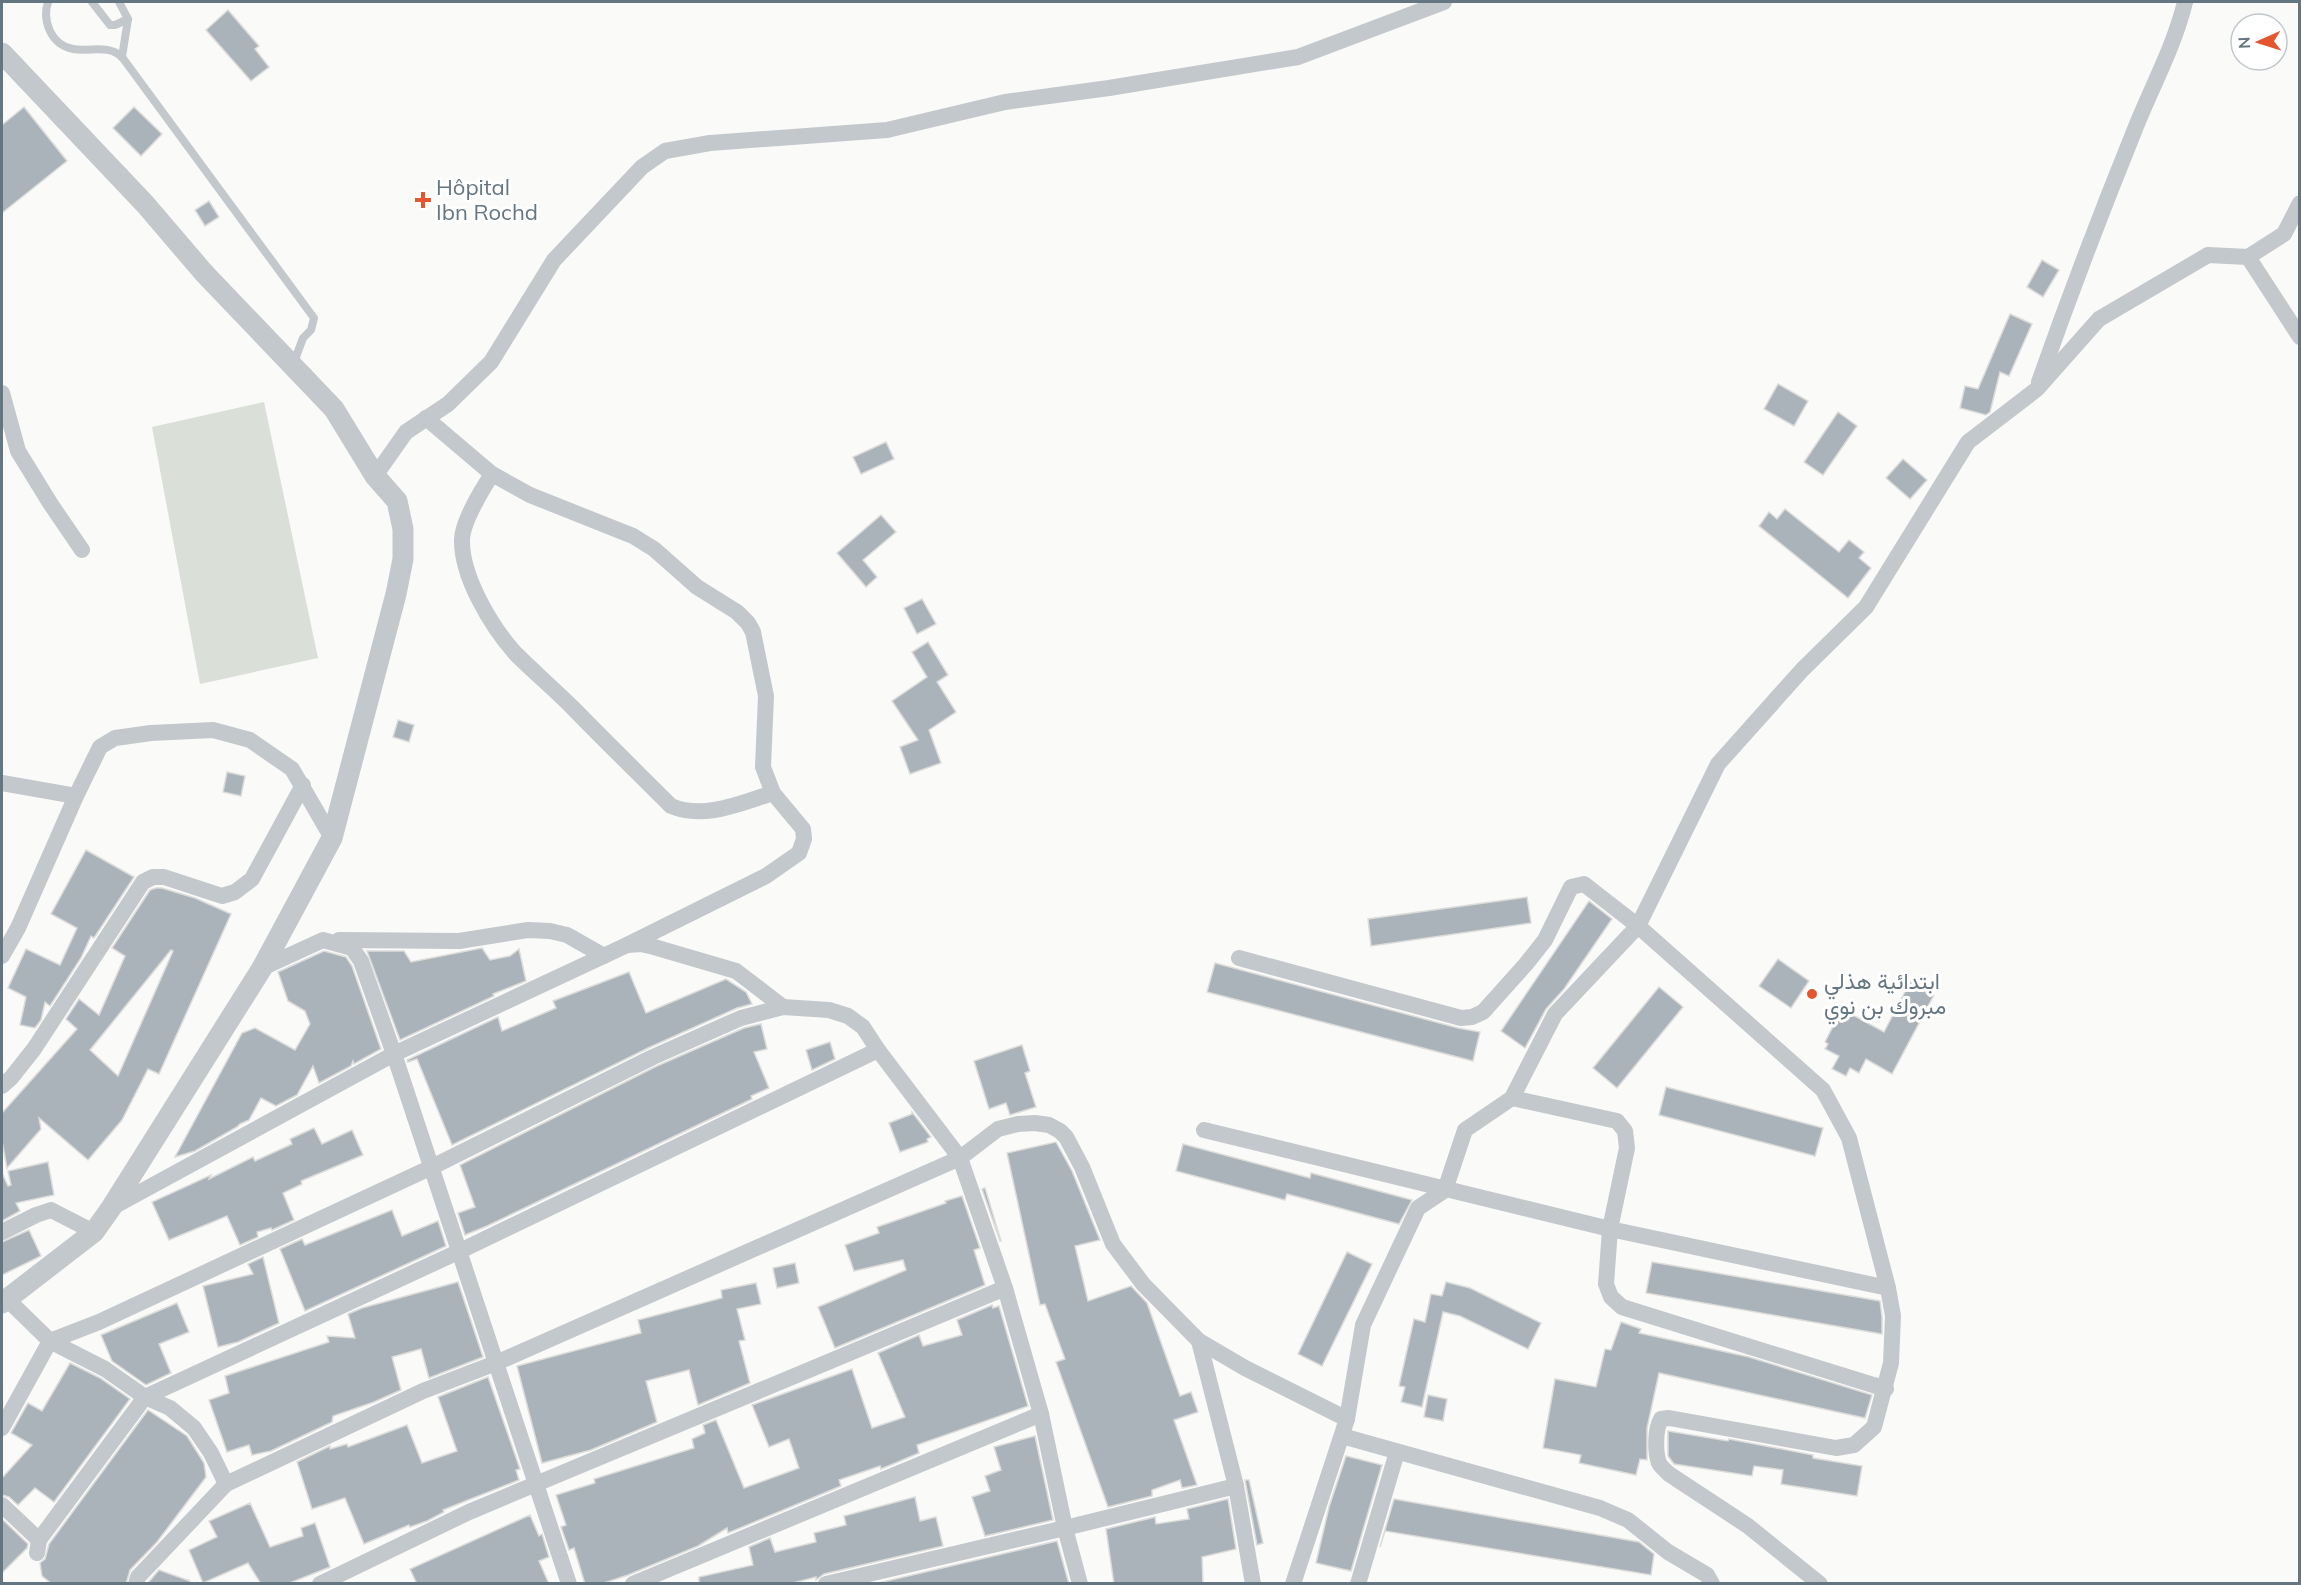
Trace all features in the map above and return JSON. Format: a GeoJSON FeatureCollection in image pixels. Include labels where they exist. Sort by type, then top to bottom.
{"type":"FeatureCollection","features":[{"type":"Feature","properties":{"kind":"street"},"geometry":{"type":"LineString","coordinates":[[375,476],[406,432],[448,404],[491,362],[554,260],[642,167],[665,151],[710,143],[887,130],[1005,102],[1109,88],[1298,57],[1444,2]]}},
{"type":"Feature","properties":{"kind":"street"},"geometry":{"type":"LineString","coordinates":[[2037,389],[2078,272],[2138,122],[2175,39],[2185,2]]}},
{"type":"Feature","properties":{"kind":"street"},"geometry":{"type":"LineString","coordinates":[[2,53],[145,204],[204,273],[334,409],[375,476],[397,501],[403,529],[403,559],[396,594],[332,838],[262,968],[111,1208],[94,1232],[5,1301],[50,1341],[105,1369],[145,1397],[170,1408],[194,1428],[211,1453],[226,1484]]}},
{"type":"Feature","properties":{"kind":"street"},"geometry":{"type":"LineString","coordinates":[[1293,1584],[1347,1419],[1363,1325],[1419,1208],[1445,1190],[1465,1130],[1512,1098],[1555,1014],[1638,926],[1718,764],[1802,670],[1866,607],[1968,442],[2037,389],[2099,319],[2208,255],[2248,257],[2292,231],[2300,203]]}},
{"type":"Feature","properties":{"kind":"street"},"geometry":{"type":"LineString","coordinates":[[2248,257],[2300,337]]}},
{"type":"Feature","properties":{"kind":"street"},"geometry":{"type":"LineString","coordinates":[[2,393],[18,451],[82,550]]}},
{"type":"Feature","properties":{"kind":"street"},"geometry":{"type":"LineString","coordinates":[[111,1208],[394,1054],[627,945],[766,876],[799,853],[804,839],[803,829],[773,793],[763,767],[766,696],[758,645],[748,623],[736,612],[697,587],[654,549],[640,540],[530,495],[492,474],[426,418]]}},
{"type":"Feature","properties":{"kind":"street"},"geometry":{"type":"LineString","coordinates":[[492,474],[468,520],[462,537],[463,556],[472,586],[490,618],[515,652],[546,680],[671,806],[682,811],[713,810],[773,793]]}},
{"type":"Feature","properties":{"kind":"street"},"geometry":{"type":"LineString","coordinates":[[2,956],[18,928],[100,747],[115,738],[177,731],[213,730],[250,740],[292,769],[332,838]]}},
{"type":"Feature","properties":{"kind":"street"},"geometry":{"type":"LineString","coordinates":[[2,783],[76,796]]}},
{"type":"Feature","properties":{"kind":"street"},"geometry":{"type":"LineString","coordinates":[[2,1086],[33,1049],[143,882],[153,877],[164,877],[222,896],[236,892],[252,879],[303,785]]}},
{"type":"Feature","properties":{"kind":"street"},"geometry":{"type":"LineString","coordinates":[[1239,958],[1461,1018],[1472,1017],[1484,1012],[1545,940],[1571,887],[1584,884],[1638,926],[1823,1090],[1849,1138],[1888,1288],[1893,1316],[1892,1363],[1874,1427],[1854,1445],[1836,1448],[1669,1418],[1661,1419],[1659,1423],[1657,1449],[1660,1464],[1669,1474],[1749,1526],[1820,1584]]}},
{"type":"Feature","properties":{"kind":"street"},"geometry":{"type":"LineString","coordinates":[[262,968],[323,940],[459,941],[528,930],[550,931],[567,935],[604,956]]}},
{"type":"Feature","properties":{"kind":"street"},"geometry":{"type":"LineString","coordinates":[[323,940],[352,948],[361,961],[432,1167],[458,1252],[569,1584]]}},
{"type":"Feature","properties":{"kind":"street"},"geometry":{"type":"LineString","coordinates":[[627,945],[641,944],[654,947],[736,971],[783,1007]]}},
{"type":"Feature","properties":{"kind":"street"},"geometry":{"type":"LineString","coordinates":[[2,1428],[50,1341],[99,1322],[432,1167],[653,1057],[741,1018],[783,1007],[829,1010],[863,1026],[878,1050],[960,1158],[1005,1288],[1041,1414],[1065,1528],[1080,1584]]}},
{"type":"Feature","properties":{"kind":"street"},"geometry":{"type":"LineString","coordinates":[[2,1504],[38,1547],[145,1397],[458,1252],[878,1050]]}},
{"type":"Feature","properties":{"kind":"street"},"geometry":{"type":"LineString","coordinates":[[1512,1098],[1617,1121],[1625,1131],[1628,1148],[1610,1229],[1606,1284],[1611,1297],[1622,1307],[1886,1389]]}},
{"type":"Feature","properties":{"kind":"street"},"geometry":{"type":"LineString","coordinates":[[135,1584],[138,1577],[226,1484],[423,1391],[496,1363],[960,1158],[998,1130],[1018,1124],[1048,1125],[1066,1137],[1082,1167],[1113,1244],[1143,1284],[1199,1341],[1245,1368],[1347,1419]]}},
{"type":"Feature","properties":{"kind":"street"},"geometry":{"type":"LineString","coordinates":[[1204,1130],[1610,1229],[1888,1288]]}},
{"type":"Feature","properties":{"kind":"street"},"geometry":{"type":"LineString","coordinates":[[2,1232],[51,1210],[94,1232]]}},
{"type":"Feature","properties":{"kind":"street"},"geometry":{"type":"LineString","coordinates":[[320,1584],[469,1512],[1005,1288]]}},
{"type":"Feature","properties":{"kind":"street"},"geometry":{"type":"LineString","coordinates":[[1199,1341],[1236,1486],[1253,1584]]}},
{"type":"Feature","properties":{"kind":"street"},"geometry":{"type":"LineString","coordinates":[[633,1584],[1041,1414]]}},
{"type":"Feature","properties":{"kind":"street"},"geometry":{"type":"LineString","coordinates":[[1342,1436],[1600,1508],[1628,1520],[1668,1552],[1710,1580],[1724,1584]]}},
{"type":"Feature","properties":{"kind":"street"},"geometry":{"type":"LineString","coordinates":[[1358,1584],[1397,1452]]}},
{"type":"Feature","properties":{"kind":"street"},"geometry":{"type":"LineString","coordinates":[[826,1584],[1236,1486]]}},
{"type":"Feature","properties":{"kind":"lane"},"geometry":{"type":"LineString","coordinates":[[48,2],[45,14],[50,33],[61,43],[70,48],[107,48],[116,51],[122,57],[314,318],[311,330],[303,338],[293,365]]}},
{"type":"Feature","properties":{"kind":"lane"},"geometry":{"type":"LineString","coordinates":[[92,2],[110,25],[116,25],[128,19]]}},
{"type":"Feature","properties":{"kind":"lane"},"geometry":{"type":"LineString","coordinates":[[119,2],[128,19],[122,57]]}},
{"type":"Feature","properties":{"kind":"shaded area"},"geometry":{"type":"Polygon","coordinates":[[[264,402],[318,658],[200,684],[152,427],[264,402]]]}},
{"type":"Feature","properties":{"kind":"building"},"geometry":{"type":"Polygon","coordinates":[[[228,10],[259,46],[255,49],[269,67],[251,81],[206,30],[228,10]]]}},
{"type":"Feature","properties":{"kind":"building"},"geometry":{"type":"Polygon","coordinates":[[[24,107],[67,161],[2,213],[2,125],[24,107]]]}},
{"type":"Feature","properties":{"kind":"building"},"geometry":{"type":"Polygon","coordinates":[[[134,107],[162,134],[141,156],[113,128],[134,107]]]}},
{"type":"Feature","properties":{"kind":"building"},"geometry":{"type":"Polygon","coordinates":[[[209,201],[219,217],[205,226],[195,210],[209,201]]]}},
{"type":"Feature","properties":{"kind":"building"},"geometry":{"type":"Polygon","coordinates":[[[2042,260],[2059,270],[2043,297],[2027,287],[2042,260]]]}},
{"type":"Feature","properties":{"kind":"building"},"geometry":{"type":"Polygon","coordinates":[[[2010,314],[2032,324],[2009,376],[2000,372],[1990,412],[1986,415],[1960,408],[1965,386],[1978,389],[2010,314]]]}},
{"type":"Feature","properties":{"kind":"building"},"geometry":{"type":"Polygon","coordinates":[[[1778,384],[1808,401],[1794,426],[1764,409],[1778,384]]]}},
{"type":"Feature","properties":{"kind":"building"},"geometry":{"type":"Polygon","coordinates":[[[1838,412],[1857,426],[1823,475],[1804,462],[1838,412]]]}},
{"type":"Feature","properties":{"kind":"building"},"geometry":{"type":"Polygon","coordinates":[[[886,442],[894,459],[861,474],[853,457],[886,442]]]}},
{"type":"Feature","properties":{"kind":"building"},"geometry":{"type":"Polygon","coordinates":[[[1903,459],[1927,480],[1910,499],[1886,478],[1903,459]]]}},
{"type":"Feature","properties":{"kind":"building"},"geometry":{"type":"Polygon","coordinates":[[[1785,509],[1839,552],[1849,540],[1864,552],[1859,558],[1871,568],[1848,598],[1759,526],[1769,512],[1777,519],[1785,509]]]}},
{"type":"Feature","properties":{"kind":"building"},"geometry":{"type":"Polygon","coordinates":[[[881,515],[896,532],[863,560],[877,577],[866,587],[837,553],[881,515]]]}},
{"type":"Feature","properties":{"kind":"building"},"geometry":{"type":"Polygon","coordinates":[[[922,599],[936,624],[917,634],[904,608],[922,599]]]}},
{"type":"Feature","properties":{"kind":"building"},"geometry":{"type":"Polygon","coordinates":[[[928,642],[948,675],[937,682],[956,712],[929,730],[941,763],[910,774],[900,747],[918,740],[892,701],[927,677],[912,652],[928,642]]]}},
{"type":"Feature","properties":{"kind":"building"},"geometry":{"type":"Polygon","coordinates":[[[398,720],[414,725],[409,742],[393,737],[398,720]]]}},
{"type":"Feature","properties":{"kind":"building"},"geometry":{"type":"Polygon","coordinates":[[[227,772],[245,776],[241,796],[223,792],[227,772]]]}},
{"type":"Feature","properties":{"kind":"building"},"geometry":{"type":"Polygon","coordinates":[[[86,850],[134,877],[94,938],[91,936],[81,958],[50,1006],[45,1002],[41,1020],[35,1028],[20,1025],[26,997],[8,988],[26,949],[60,965],[77,928],[51,914],[86,850]]]}},
{"type":"Feature","properties":{"kind":"building"},"geometry":{"type":"Polygon","coordinates":[[[162,888],[195,898],[231,914],[159,1074],[148,1069],[122,1120],[88,1160],[39,1118],[41,1129],[7,1168],[2,1141],[2,1113],[77,1029],[66,1019],[79,999],[99,1015],[125,956],[112,948],[150,890],[162,888]],[[171,950],[90,1050],[118,1076],[173,951],[171,950]]]}},
{"type":"Feature","properties":{"kind":"building"},"geometry":{"type":"Polygon","coordinates":[[[1527,897],[1531,923],[1371,946],[1368,919],[1527,897]]]}},
{"type":"Feature","properties":{"kind":"building"},"geometry":{"type":"Polygon","coordinates":[[[1589,901],[1612,919],[1564,989],[1546,1009],[1525,1048],[1501,1031],[1589,901]]]}},
{"type":"Feature","properties":{"kind":"building"},"geometry":{"type":"Polygon","coordinates":[[[482,948],[490,960],[510,956],[519,949],[526,981],[493,994],[494,996],[400,1040],[367,951],[404,951],[411,962],[482,948]]]}},
{"type":"Feature","properties":{"kind":"building"},"geometry":{"type":"Polygon","coordinates":[[[324,951],[346,957],[352,966],[381,1049],[354,1064],[353,1061],[351,1066],[319,1083],[313,1066],[297,1095],[276,1106],[261,1098],[249,1120],[195,1151],[175,1157],[242,1033],[255,1028],[295,1050],[310,1024],[305,1011],[288,1001],[278,972],[324,951]]]}},
{"type":"Feature","properties":{"kind":"building"},"geometry":{"type":"Polygon","coordinates":[[[1778,959],[1809,981],[1791,1008],[1759,986],[1778,959]]]}},
{"type":"Feature","properties":{"kind":"building"},"geometry":{"type":"Polygon","coordinates":[[[1215,963],[1480,1032],[1473,1061],[1207,992],[1215,963]]]}},
{"type":"Feature","properties":{"kind":"building"},"geometry":{"type":"Polygon","coordinates":[[[629,972],[646,1013],[726,979],[746,992],[752,1004],[737,1008],[648,1048],[452,1145],[417,1059],[408,1062],[407,1060],[498,1017],[502,1031],[556,1008],[553,1001],[629,972]]]}},
{"type":"Feature","properties":{"kind":"building"},"geometry":{"type":"Polygon","coordinates":[[[1910,982],[1934,995],[1892,1074],[1866,1059],[1859,1073],[1850,1068],[1846,1076],[1832,1069],[1839,1056],[1825,1049],[1828,1044],[1825,1042],[1842,1009],[1884,1032],[1910,982]]]}},
{"type":"Feature","properties":{"kind":"building"},"geometry":{"type":"Polygon","coordinates":[[[1659,987],[1683,1007],[1617,1088],[1593,1068],[1659,987]]]}},
{"type":"Feature","properties":{"kind":"building"},"geometry":{"type":"Polygon","coordinates":[[[761,1024],[767,1049],[754,1052],[769,1088],[751,1096],[752,1099],[465,1235],[458,1213],[475,1207],[460,1165],[657,1066],[744,1028],[761,1024]]]}},
{"type":"Feature","properties":{"kind":"building"},"geometry":{"type":"Polygon","coordinates":[[[830,1042],[835,1059],[812,1070],[806,1050],[830,1042]]]}},
{"type":"Feature","properties":{"kind":"building"},"geometry":{"type":"Polygon","coordinates":[[[1022,1045],[1030,1071],[1025,1073],[1036,1107],[1010,1115],[1006,1103],[989,1109],[974,1061],[1022,1045]]]}},
{"type":"Feature","properties":{"kind":"building"},"geometry":{"type":"Polygon","coordinates":[[[1666,1087],[1823,1128],[1815,1156],[1659,1115],[1666,1087]]]}},
{"type":"Feature","properties":{"kind":"building"},"geometry":{"type":"Polygon","coordinates":[[[912,1112],[931,1137],[927,1139],[928,1142],[900,1152],[889,1123],[912,1114],[912,1112]]]}},
{"type":"Feature","properties":{"kind":"building"},"geometry":{"type":"Polygon","coordinates":[[[314,1128],[322,1144],[352,1130],[363,1155],[301,1181],[302,1184],[283,1193],[294,1220],[272,1230],[271,1228],[257,1232],[258,1237],[240,1245],[227,1216],[169,1240],[152,1202],[211,1175],[209,1179],[253,1157],[255,1161],[292,1144],[290,1139],[314,1128]]]}},
{"type":"Feature","properties":{"kind":"building"},"geometry":{"type":"Polygon","coordinates":[[[1056,1142],[1072,1171],[1100,1240],[1075,1246],[1088,1301],[1131,1286],[1147,1303],[1180,1396],[1191,1392],[1198,1412],[1174,1420],[1197,1485],[1182,1488],[1180,1480],[1152,1490],[1152,1496],[1108,1507],[1056,1362],[1065,1359],[1045,1304],[1040,1305],[1007,1153],[1056,1142]]]}},
{"type":"Feature","properties":{"kind":"building"},"geometry":{"type":"Polygon","coordinates":[[[1183,1144],[1310,1178],[1311,1173],[1412,1200],[1399,1224],[1287,1194],[1285,1200],[1176,1171],[1183,1144]]]}},
{"type":"Feature","properties":{"kind":"building"},"geometry":{"type":"Polygon","coordinates":[[[48,1162],[54,1195],[16,1203],[20,1211],[2,1221],[2,1173],[8,1186],[11,1185],[8,1171],[48,1162]]]}},
{"type":"Feature","properties":{"kind":"building"},"geometry":{"type":"Polygon","coordinates":[[[985,1188],[1001,1241],[982,1189],[985,1188]]]}},
{"type":"Feature","properties":{"kind":"building"},"geometry":{"type":"Polygon","coordinates":[[[962,1196],[980,1248],[974,1250],[985,1285],[835,1348],[818,1307],[906,1270],[903,1260],[854,1271],[845,1245],[879,1233],[877,1227],[962,1196]]]}},
{"type":"Feature","properties":{"kind":"building"},"geometry":{"type":"Polygon","coordinates":[[[392,1210],[402,1236],[438,1221],[446,1246],[305,1311],[280,1249],[302,1239],[305,1245],[392,1210]]]}},
{"type":"Feature","properties":{"kind":"building"},"geometry":{"type":"Polygon","coordinates":[[[29,1230],[41,1256],[2,1275],[2,1242],[29,1230]]]}},
{"type":"Feature","properties":{"kind":"building"},"geometry":{"type":"Polygon","coordinates":[[[1347,1252],[1372,1264],[1322,1366],[1298,1354],[1347,1252]]]}},
{"type":"Feature","properties":{"kind":"building"},"geometry":{"type":"Polygon","coordinates":[[[263,1257],[279,1323],[238,1342],[218,1347],[203,1286],[253,1274],[248,1264],[263,1257]]]}},
{"type":"Feature","properties":{"kind":"building"},"geometry":{"type":"Polygon","coordinates":[[[1652,1262],[1880,1301],[1882,1334],[1646,1293],[1652,1262]]]}},
{"type":"Feature","properties":{"kind":"building"},"geometry":{"type":"Polygon","coordinates":[[[795,1263],[799,1283],[777,1288],[773,1268],[795,1263]]]}},
{"type":"Feature","properties":{"kind":"building"},"geometry":{"type":"Polygon","coordinates":[[[458,1282],[483,1357],[429,1378],[421,1349],[392,1357],[401,1390],[333,1416],[332,1422],[271,1451],[252,1455],[249,1445],[227,1452],[209,1400],[229,1393],[225,1376],[329,1342],[327,1336],[355,1338],[348,1314],[362,1308],[458,1282]]]}},
{"type":"Feature","properties":{"kind":"building"},"geometry":{"type":"Polygon","coordinates":[[[1446,1282],[1470,1288],[1541,1323],[1528,1349],[1460,1316],[1443,1312],[1422,1407],[1401,1402],[1405,1387],[1399,1386],[1414,1319],[1425,1322],[1431,1294],[1442,1296],[1446,1282]]]}},
{"type":"Feature","properties":{"kind":"building"},"geometry":{"type":"Polygon","coordinates":[[[756,1283],[761,1304],[737,1309],[745,1340],[739,1341],[750,1383],[698,1405],[689,1370],[646,1381],[657,1422],[591,1450],[542,1463],[517,1366],[641,1333],[638,1320],[722,1298],[721,1290],[756,1283]]]}},
{"type":"Feature","properties":{"kind":"building"},"geometry":{"type":"Polygon","coordinates":[[[177,1303],[189,1332],[159,1344],[171,1373],[146,1385],[112,1361],[101,1335],[177,1303]]]}},
{"type":"Feature","properties":{"kind":"building"},"geometry":{"type":"Polygon","coordinates":[[[992,1305],[993,1308],[999,1306],[1028,1406],[917,1445],[919,1453],[881,1469],[880,1466],[839,1480],[841,1486],[728,1533],[727,1528],[698,1546],[628,1575],[601,1584],[585,1584],[574,1548],[569,1550],[561,1527],[566,1525],[556,1495],[595,1483],[594,1479],[694,1448],[692,1439],[705,1433],[703,1425],[716,1420],[744,1488],[799,1468],[789,1439],[769,1447],[752,1405],[852,1369],[872,1428],[905,1417],[878,1353],[919,1335],[923,1346],[962,1335],[957,1320],[992,1305]]]}},
{"type":"Feature","properties":{"kind":"building"},"geometry":{"type":"Polygon","coordinates":[[[1621,1322],[1641,1329],[1639,1333],[1749,1357],[1872,1395],[1865,1418],[1659,1373],[1647,1428],[1647,1460],[1640,1459],[1636,1475],[1579,1463],[1581,1455],[1543,1448],[1555,1379],[1596,1387],[1605,1349],[1611,1350],[1621,1322]]]}},
{"type":"Feature","properties":{"kind":"building"},"geometry":{"type":"Polygon","coordinates":[[[70,1363],[100,1378],[130,1399],[54,1502],[35,1488],[18,1505],[9,1497],[2,1495],[2,1478],[32,1445],[11,1433],[28,1403],[42,1411],[70,1363]]]}},
{"type":"Feature","properties":{"kind":"building"},"geometry":{"type":"Polygon","coordinates":[[[488,1377],[520,1469],[516,1470],[519,1480],[443,1510],[444,1512],[427,1521],[410,1527],[409,1525],[364,1544],[345,1498],[312,1509],[297,1462],[330,1446],[330,1449],[347,1444],[348,1447],[407,1425],[422,1463],[457,1451],[438,1397],[488,1377]]]}},
{"type":"Feature","properties":{"kind":"building"},"geometry":{"type":"Polygon","coordinates":[[[1428,1395],[1447,1399],[1443,1421],[1424,1417],[1428,1395]]]}},
{"type":"Feature","properties":{"kind":"building"},"geometry":{"type":"Polygon","coordinates":[[[148,1410],[187,1436],[204,1463],[206,1477],[157,1542],[130,1570],[126,1584],[52,1584],[42,1576],[40,1563],[45,1559],[49,1544],[148,1410]]]}},
{"type":"Feature","properties":{"kind":"building"},"geometry":{"type":"Polygon","coordinates":[[[1668,1431],[1728,1441],[1729,1439],[1813,1455],[1813,1458],[1862,1466],[1857,1496],[1781,1484],[1783,1470],[1754,1466],[1752,1476],[1674,1464],[1668,1456],[1668,1431]]]}},
{"type":"Feature","properties":{"kind":"building"},"geometry":{"type":"Polygon","coordinates":[[[1035,1436],[1053,1520],[985,1536],[972,1497],[990,1491],[985,1476],[1001,1470],[994,1447],[1035,1436]]]}},
{"type":"Feature","properties":{"kind":"building"},"geometry":{"type":"Polygon","coordinates":[[[1346,1456],[1382,1465],[1351,1571],[1316,1563],[1329,1507],[1346,1456]]]}},
{"type":"Feature","properties":{"kind":"building"},"geometry":{"type":"Polygon","coordinates":[[[1245,1480],[1249,1480],[1263,1543],[1257,1545],[1245,1480]]]}},
{"type":"Feature","properties":{"kind":"building"},"geometry":{"type":"Polygon","coordinates":[[[915,1497],[920,1521],[936,1517],[943,1546],[824,1574],[816,1580],[816,1577],[789,1584],[699,1584],[699,1577],[753,1565],[749,1547],[770,1538],[775,1552],[816,1542],[814,1533],[846,1525],[844,1516],[915,1497]]]}},
{"type":"Feature","properties":{"kind":"building"},"geometry":{"type":"Polygon","coordinates":[[[1228,1499],[1236,1549],[1202,1557],[1203,1584],[1114,1584],[1106,1529],[1155,1517],[1156,1524],[1189,1519],[1187,1509],[1228,1499]]]}},
{"type":"Feature","properties":{"kind":"building"},"geometry":{"type":"Polygon","coordinates":[[[1394,1499],[1639,1542],[1654,1554],[1651,1575],[1385,1531],[1380,1547],[1394,1499]]]}},
{"type":"Feature","properties":{"kind":"building"},"geometry":{"type":"Polygon","coordinates":[[[250,1503],[270,1547],[303,1536],[301,1528],[315,1523],[330,1567],[287,1584],[261,1584],[248,1563],[203,1583],[189,1550],[217,1537],[209,1521],[250,1503]]]}},
{"type":"Feature","properties":{"kind":"building"},"geometry":{"type":"Polygon","coordinates":[[[530,1515],[539,1536],[542,1534],[549,1557],[539,1561],[549,1584],[417,1584],[410,1569],[530,1515]]]}},
{"type":"Feature","properties":{"kind":"building"},"geometry":{"type":"Polygon","coordinates":[[[2,1519],[28,1544],[27,1548],[2,1573],[2,1519]]]}},
{"type":"Feature","properties":{"kind":"building"},"geometry":{"type":"Polygon","coordinates":[[[1057,1541],[1069,1584],[874,1584],[1057,1541]]]}},
{"type":"Feature","properties":{"kind":"building"},"geometry":{"type":"Polygon","coordinates":[[[159,1570],[190,1581],[189,1584],[147,1584],[159,1570]]]}},
{"type":"Feature","properties":{"kind":"place","name":"Hôpital Ibn Rochd"},"geometry":{"type":"Point","coordinates":[423,200]}},
{"type":"Feature","properties":{"kind":"place","name":"ابتدائية هذلي مبروك بن نوي"},"geometry":{"type":"Point","coordinates":[1812,994]}}]}
